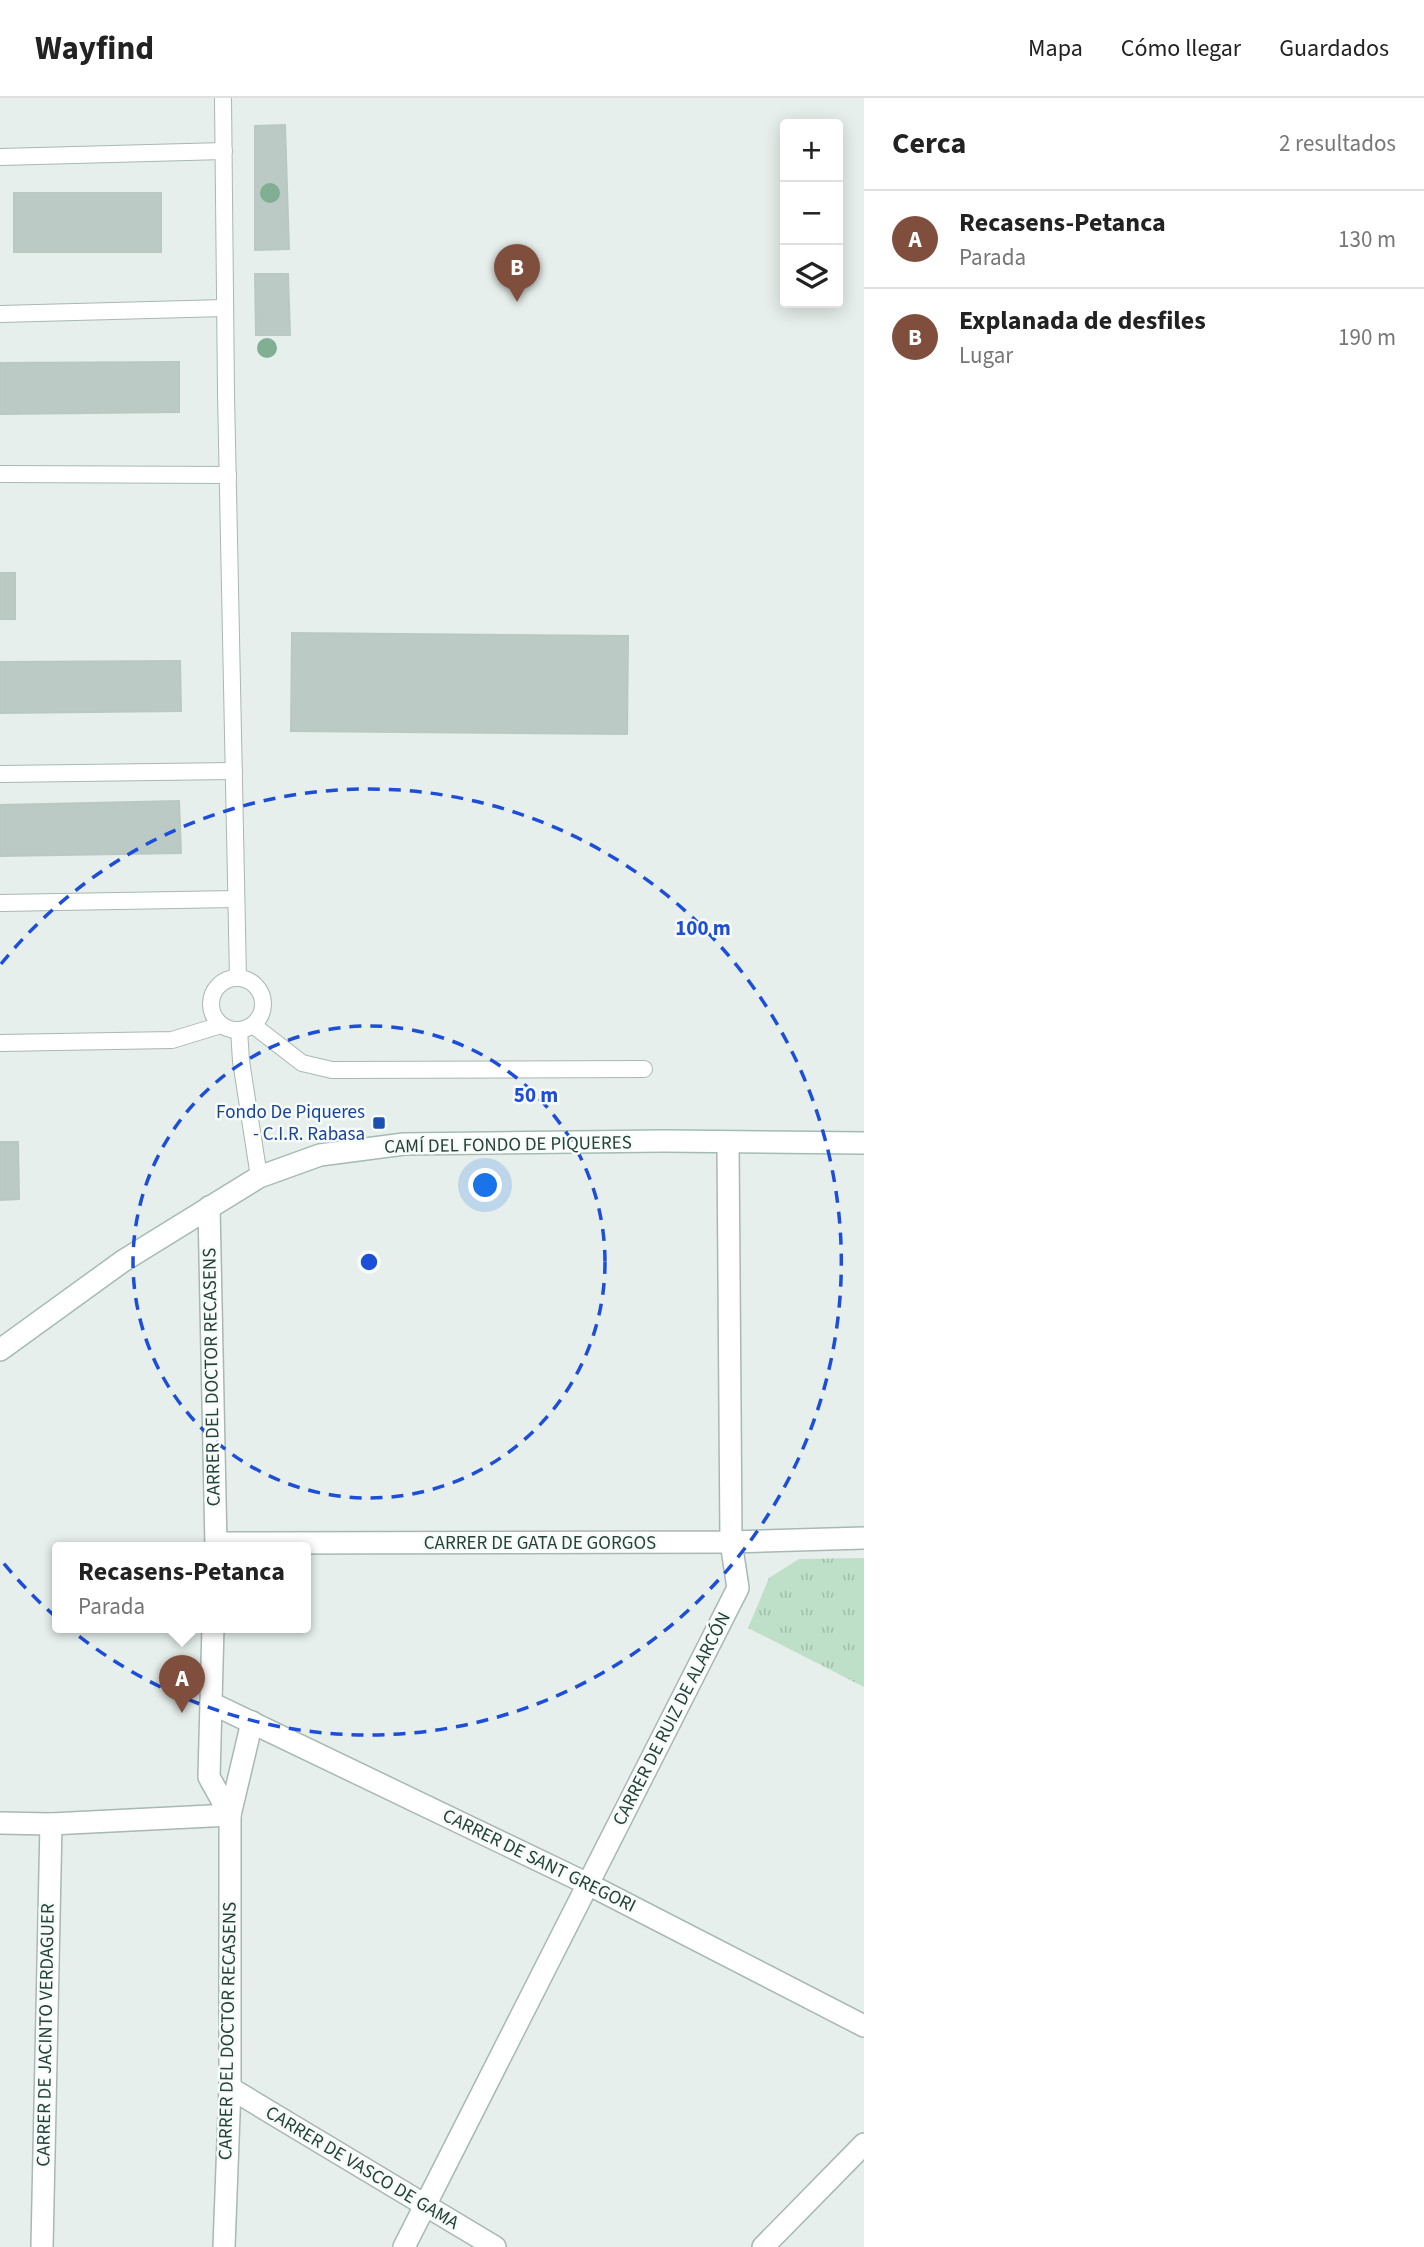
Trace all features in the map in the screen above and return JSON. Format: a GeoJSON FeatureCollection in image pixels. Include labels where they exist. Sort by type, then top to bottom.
{"type":"FeatureCollection","features":[{"type":"Feature","properties":{"kind":"street","name":"CAMÍ DEL FONDO DE PIQUERES"},"geometry":{"type":"LineString","coordinates":[[0,1350],[123,1261],[209,1207],[259,1177],[320,1156],[404,1144],[664,1141],[864,1143]]}},
{"type":"Feature","properties":{"kind":"street","name":"CARRER DE RUIZ DE ALARCÓN"},"geometry":{"type":"LineString","coordinates":[[404,2247],[738,1588],[731,1542],[728,1143]]}},
{"type":"Feature","properties":{"kind":"street","name":"CARRER DEL DOCTOR RECASENS"},"geometry":{"type":"LineString","coordinates":[[209,1207],[216,1542]]}},
{"type":"Feature","properties":{"kind":"street","name":"CARRER DE GATA DE GORGOS"},"geometry":{"type":"LineString","coordinates":[[311,1544],[731,1542],[864,1538]]}},
{"type":"Feature","properties":{"kind":"street","name":"CARRER DEL DOCTOR RECASENS"},"geometry":{"type":"LineString","coordinates":[[213,1633],[209,1777],[230,1815]]}},
{"type":"Feature","properties":{"kind":"street","name":"CARRER DE SANT GREGORI"},"geometry":{"type":"LineString","coordinates":[[211,1703],[588,1884],[864,2026]]}},
{"type":"Feature","properties":{"kind":"street","name":"CARRER DEL DOCTOR RECASENS"},"geometry":{"type":"LineString","coordinates":[[224,2247],[230,2088],[230,1815],[252,1722]]}},
{"type":"Feature","properties":{"kind":"street"},"geometry":{"type":"LineString","coordinates":[[0,1823],[51,1824],[230,1815]]}},
{"type":"Feature","properties":{"kind":"street","name":"CARRER DE JACINTO VERDAGUER"},"geometry":{"type":"LineString","coordinates":[[42,2247],[51,1824]]}},
{"type":"Feature","properties":{"kind":"street","name":"CARRER DE VASCO DE GAMA"},"geometry":{"type":"LineString","coordinates":[[230,2088],[495,2247]]}},
{"type":"Feature","properties":{"kind":"street"},"geometry":{"type":"LineString","coordinates":[[763,2247],[864,2144]]}},
{"type":"Feature","properties":{"kind":"lane"},"geometry":{"type":"LineString","coordinates":[[223,98],[238,978]]}},
{"type":"Feature","properties":{"kind":"lane"},"geometry":{"type":"LineString","coordinates":[[0,156],[224,151]]}},
{"type":"Feature","properties":{"kind":"lane"},"geometry":{"type":"LineString","coordinates":[[0,314],[225,308]]}},
{"type":"Feature","properties":{"kind":"lane"},"geometry":{"type":"LineString","coordinates":[[0,474],[228,475]]}},
{"type":"Feature","properties":{"kind":"lane"},"geometry":{"type":"LineString","coordinates":[[0,774],[234,771]]}},
{"type":"Feature","properties":{"kind":"lane"},"geometry":{"type":"LineString","coordinates":[[0,903],[236,899]]}},
{"type":"Feature","properties":{"kind":"lane"},"geometry":{"type":"LineString","coordinates":[[221,1025],[211,1009],[214,991],[220,984],[238,978],[249,980],[258,988],[263,998],[263,1009],[258,1020],[246,1027]]}},
{"type":"Feature","properties":{"kind":"lane"},"geometry":{"type":"LineString","coordinates":[[0,1043],[172,1040],[221,1025],[246,1027],[302,1063],[332,1070],[644,1069]]}},
{"type":"Feature","properties":{"kind":"lane"},"geometry":{"type":"LineString","coordinates":[[246,1027],[241,1061],[259,1177]]}},
{"type":"Feature","properties":{"kind":"green space"},"geometry":{"type":"Polygon","coordinates":[[[864,1558],[864,1687],[748,1628],[769,1578],[799,1559],[864,1558]]]}},
{"type":"Feature","properties":{"kind":"building"},"geometry":{"type":"Polygon","coordinates":[[[285,125],[289,249],[255,250],[255,126],[285,125]]]}},
{"type":"Feature","properties":{"kind":"building"},"geometry":{"type":"Polygon","coordinates":[[[14,193],[161,193],[161,252],[14,252],[14,193]]]}},
{"type":"Feature","properties":{"kind":"building"},"geometry":{"type":"Polygon","coordinates":[[[255,274],[288,274],[290,335],[256,335],[255,274]]]}},
{"type":"Feature","properties":{"kind":"building"},"geometry":{"type":"Polygon","coordinates":[[[179,362],[179,412],[0,414],[0,363],[179,362]]]}},
{"type":"Feature","properties":{"kind":"building"},"geometry":{"type":"Polygon","coordinates":[[[0,573],[15,573],[15,619],[0,619],[0,573]]]}},
{"type":"Feature","properties":{"kind":"building"},"geometry":{"type":"Polygon","coordinates":[[[292,633],[628,636],[627,734],[291,731],[292,633]]]}},
{"type":"Feature","properties":{"kind":"building"},"geometry":{"type":"Polygon","coordinates":[[[180,661],[181,711],[0,713],[0,662],[180,661]]]}},
{"type":"Feature","properties":{"kind":"building"},"geometry":{"type":"Polygon","coordinates":[[[179,801],[181,853],[0,856],[0,805],[179,801]]]}},
{"type":"Feature","properties":{"kind":"building"},"geometry":{"type":"Polygon","coordinates":[[[0,1142],[18,1142],[19,1199],[0,1200],[0,1142]]]}},
{"type":"Feature","properties":{"kind":"place","name":"Explanada de desfiles"},"geometry":{"type":"Point","coordinates":[517,302]}},
{"type":"Feature","properties":{"kind":"place","name":"Fondo De Piqueres - C.I.R. Rabasa"},"geometry":{"type":"Point","coordinates":[379,1123]}},
{"type":"Feature","properties":{"kind":"place","name":"Recasens-Petanca"},"geometry":{"type":"Point","coordinates":[182,1713]}}]}
